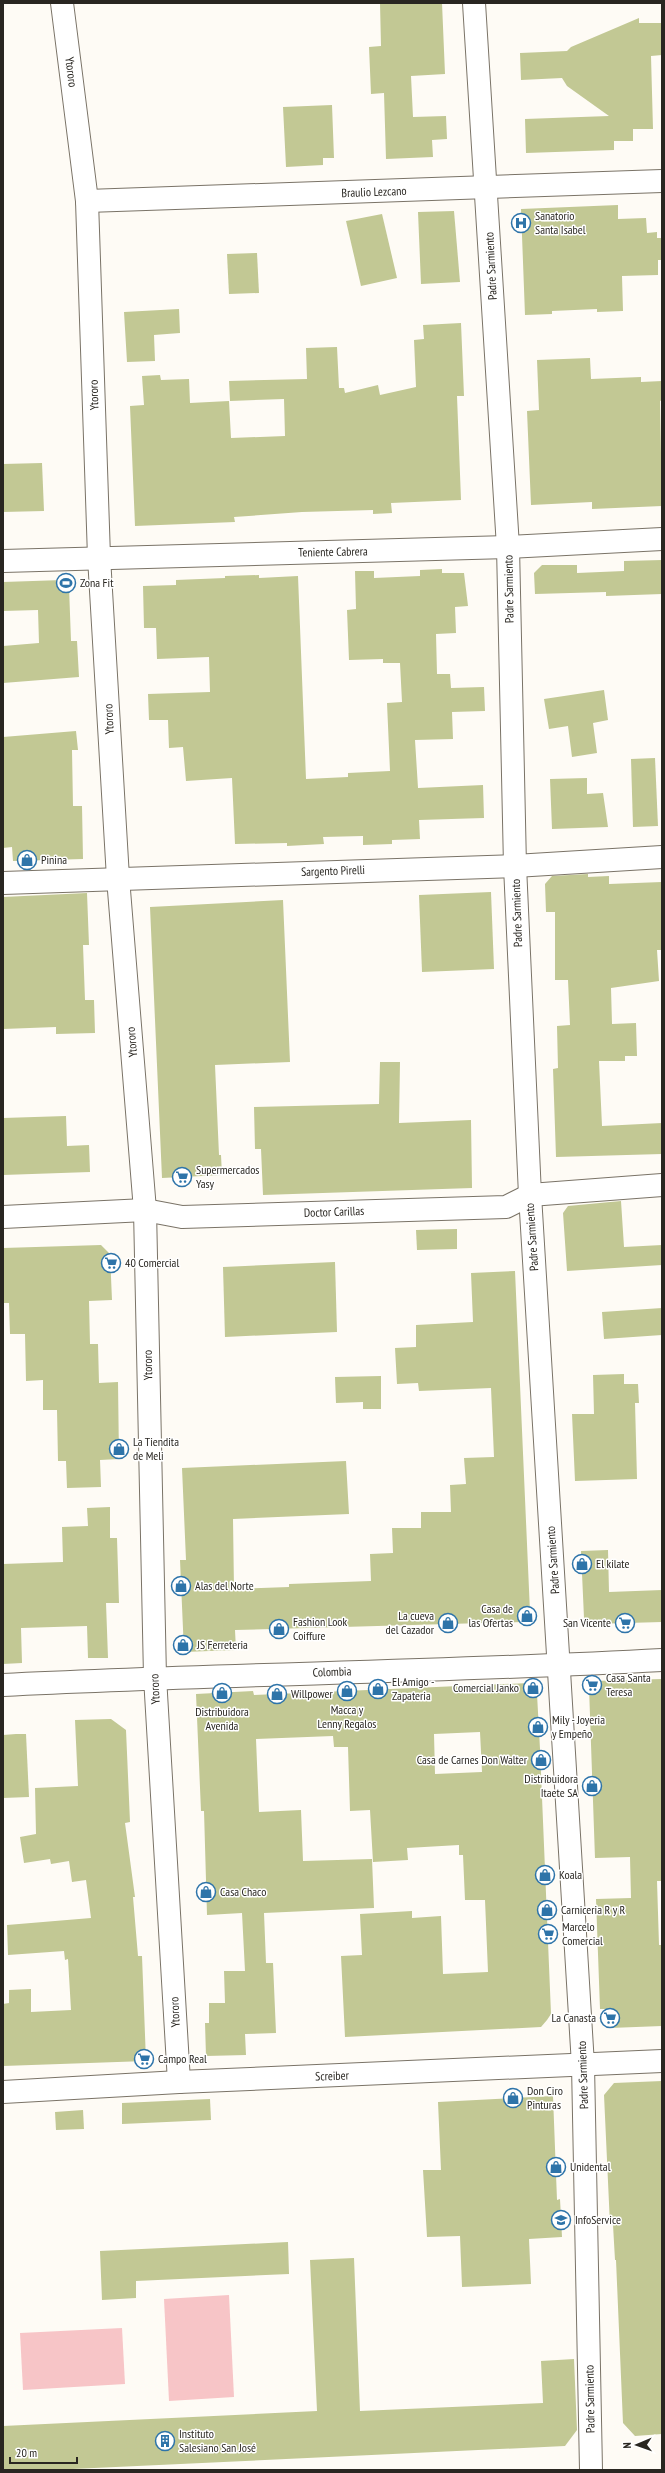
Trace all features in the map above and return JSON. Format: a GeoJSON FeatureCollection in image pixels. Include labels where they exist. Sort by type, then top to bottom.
{"type":"FeatureCollection","features":[{"type":"Feature","properties":{"kind":"street","name":"Ytororo"},"geometry":{"type":"LineString","coordinates":[[62,3],[87,202],[99,558],[118,878],[145,1210],[155,1677],[179,2082]]}},
{"type":"Feature","properties":{"kind":"street","name":"Padre Sarmiento"},"geometry":{"type":"LineString","coordinates":[[474,3],[508,547],[516,866],[530,1195],[560,1666],[583,2065],[591,2470]]}},
{"type":"Feature","properties":{"kind":"street","name":"Braulio Lezcano"},"geometry":{"type":"LineString","coordinates":[[87,202],[662,181]]}},
{"type":"Feature","properties":{"kind":"street","name":"Teniente Cabrera"},"geometry":{"type":"LineString","coordinates":[[3,561],[508,547],[662,539]]}},
{"type":"Feature","properties":{"kind":"street","name":"Sargento Pirelli"},"geometry":{"type":"LineString","coordinates":[[3,883],[516,866],[662,857]]}},
{"type":"Feature","properties":{"kind":"street","name":"Doctor Carillas"},"geometry":{"type":"LineString","coordinates":[[3,1217],[145,1210],[182,1217],[506,1206],[530,1195],[662,1185]]}},
{"type":"Feature","properties":{"kind":"street","name":"Colombia"},"geometry":{"type":"LineString","coordinates":[[3,1685],[155,1677],[560,1666],[662,1660]]}},
{"type":"Feature","properties":{"kind":"street","name":"Screiber"},"geometry":{"type":"LineString","coordinates":[[3,2092],[179,2082],[662,2061]]}},
{"type":"Feature","properties":{"kind":"shaded area"},"geometry":{"type":"Polygon","coordinates":[[[229,2295],[234,2397],[169,2401],[164,2299],[229,2295]]]}},
{"type":"Feature","properties":{"kind":"shaded area"},"geometry":{"type":"Polygon","coordinates":[[[122,2328],[125,2384],[23,2390],[20,2333],[122,2328]]]}},
{"type":"Feature","properties":{"kind":"building"},"geometry":{"type":"Polygon","coordinates":[[[380,3],[442,3],[445,74],[411,76],[413,117],[446,116],[447,139],[432,140],[433,157],[386,159],[384,93],[371,94],[369,47],[381,46],[380,3]]]}},
{"type":"Feature","properties":{"kind":"building"},"geometry":{"type":"Polygon","coordinates":[[[639,18],[639,23],[662,23],[662,55],[651,56],[653,129],[633,129],[633,141],[614,141],[614,150],[526,153],[525,119],[609,116],[567,86],[562,78],[521,80],[520,53],[567,51],[571,47],[639,18]]]}},
{"type":"Feature","properties":{"kind":"building"},"geometry":{"type":"Polygon","coordinates":[[[332,105],[334,158],[323,158],[323,165],[286,167],[283,107],[332,105]]]}},
{"type":"Feature","properties":{"kind":"building"},"geometry":{"type":"Polygon","coordinates":[[[618,205],[618,219],[646,218],[647,233],[657,232],[657,238],[662,238],[662,260],[658,260],[658,275],[622,276],[623,311],[597,312],[597,309],[552,311],[552,314],[525,315],[521,209],[618,205]]]}},
{"type":"Feature","properties":{"kind":"building"},"geometry":{"type":"Polygon","coordinates":[[[454,211],[460,282],[421,284],[418,212],[454,211]]]}},
{"type":"Feature","properties":{"kind":"building"},"geometry":{"type":"Polygon","coordinates":[[[382,214],[397,278],[361,286],[346,221],[382,214]]]}},
{"type":"Feature","properties":{"kind":"building"},"geometry":{"type":"Polygon","coordinates":[[[257,253],[259,293],[229,294],[227,254],[257,253]]]}},
{"type":"Feature","properties":{"kind":"building"},"geometry":{"type":"Polygon","coordinates":[[[179,309],[180,333],[154,335],[155,361],[127,362],[124,312],[179,309]]]}},
{"type":"Feature","properties":{"kind":"building"},"geometry":{"type":"Polygon","coordinates":[[[461,323],[464,396],[457,396],[461,500],[391,503],[392,513],[373,514],[373,510],[302,512],[234,517],[235,522],[135,526],[130,406],[144,405],[142,376],[160,375],[161,380],[189,379],[190,403],[229,401],[231,438],[285,436],[284,399],[230,401],[229,381],[307,379],[306,348],[337,347],[339,388],[344,388],[345,393],[378,385],[380,395],[416,387],[414,340],[424,339],[423,325],[461,323]]]}},
{"type":"Feature","properties":{"kind":"building"},"geometry":{"type":"Polygon","coordinates":[[[590,358],[591,379],[641,377],[641,382],[662,381],[662,400],[660,401],[662,506],[592,509],[592,502],[531,505],[527,411],[539,410],[537,360],[590,358]]]}},
{"type":"Feature","properties":{"kind":"building"},"geometry":{"type":"Polygon","coordinates":[[[42,463],[44,511],[3,512],[3,464],[42,463]]]}},
{"type":"Feature","properties":{"kind":"building"},"geometry":{"type":"Polygon","coordinates":[[[662,560],[662,594],[606,596],[606,592],[535,594],[534,573],[542,565],[577,565],[577,573],[624,571],[624,561],[662,560]]]}},
{"type":"Feature","properties":{"kind":"building"},"geometry":{"type":"Polygon","coordinates":[[[442,569],[442,573],[464,573],[468,606],[455,607],[456,633],[436,634],[437,674],[450,674],[451,688],[484,687],[485,711],[452,712],[453,739],[415,740],[418,788],[483,785],[484,818],[419,820],[420,839],[392,840],[392,844],[363,845],[363,836],[323,837],[324,844],[287,846],[287,843],[235,844],[232,778],[186,781],[183,747],[169,748],[168,720],[149,720],[148,694],[210,692],[209,657],[157,659],[156,628],[144,628],[143,586],[176,585],[176,580],[225,578],[225,576],[259,575],[259,578],[298,576],[306,779],[348,777],[348,773],[390,771],[387,703],[402,702],[400,663],[383,663],[383,659],[349,660],[347,610],[356,609],[355,571],[374,571],[374,578],[420,576],[420,570],[442,569]]]}},
{"type":"Feature","properties":{"kind":"building"},"geometry":{"type":"Polygon","coordinates":[[[63,580],[69,587],[71,641],[77,641],[79,677],[3,683],[3,646],[39,643],[38,610],[3,611],[3,582],[63,580]]]}},
{"type":"Feature","properties":{"kind":"building"},"geometry":{"type":"Polygon","coordinates":[[[604,690],[608,720],[593,723],[597,753],[572,757],[568,726],[549,729],[544,699],[604,690]]]}},
{"type":"Feature","properties":{"kind":"building"},"geometry":{"type":"Polygon","coordinates":[[[76,731],[78,750],[72,750],[73,806],[82,806],[83,859],[13,861],[12,847],[3,848],[3,737],[76,731]]]}},
{"type":"Feature","properties":{"kind":"building"},"geometry":{"type":"Polygon","coordinates":[[[655,758],[658,826],[633,827],[631,759],[655,758]]]}},
{"type":"Feature","properties":{"kind":"building"},"geometry":{"type":"Polygon","coordinates":[[[587,778],[587,794],[603,793],[608,827],[552,829],[550,779],[587,778]]]}},
{"type":"Feature","properties":{"kind":"building"},"geometry":{"type":"Polygon","coordinates":[[[588,874],[588,877],[609,876],[609,884],[662,882],[662,950],[657,950],[659,981],[611,988],[612,1024],[636,1023],[637,1056],[625,1056],[625,1061],[599,1061],[602,1126],[662,1123],[662,1154],[556,1157],[553,1069],[558,1068],[557,1026],[570,1025],[568,980],[555,980],[555,912],[546,912],[545,884],[552,876],[588,874]]]}},
{"type":"Feature","properties":{"kind":"building"},"geometry":{"type":"Polygon","coordinates":[[[491,892],[494,969],[422,972],[419,895],[491,892]]]}},
{"type":"Feature","properties":{"kind":"building"},"geometry":{"type":"Polygon","coordinates":[[[87,893],[89,945],[83,945],[85,1000],[94,1000],[95,1033],[56,1034],[56,1027],[3,1029],[3,897],[87,893]]]}},
{"type":"Feature","properties":{"kind":"building"},"geometry":{"type":"Polygon","coordinates":[[[283,900],[290,1062],[215,1065],[219,1155],[221,1155],[222,1175],[162,1178],[150,907],[283,900]]]}},
{"type":"Feature","properties":{"kind":"building"},"geometry":{"type":"Polygon","coordinates":[[[380,1062],[400,1062],[399,1123],[471,1120],[472,1188],[263,1195],[261,1149],[255,1149],[254,1107],[379,1104],[380,1062]]]}},
{"type":"Feature","properties":{"kind":"building"},"geometry":{"type":"Polygon","coordinates":[[[66,1116],[67,1146],[89,1145],[90,1172],[3,1175],[3,1118],[66,1116]]]}},
{"type":"Feature","properties":{"kind":"building"},"geometry":{"type":"Polygon","coordinates":[[[621,1201],[624,1247],[662,1245],[662,1265],[567,1271],[563,1213],[568,1206],[621,1201]]]}},
{"type":"Feature","properties":{"kind":"building"},"geometry":{"type":"Polygon","coordinates":[[[457,1229],[457,1249],[417,1250],[416,1230],[457,1229]]]}},
{"type":"Feature","properties":{"kind":"building"},"geometry":{"type":"Polygon","coordinates":[[[101,1245],[110,1254],[112,1300],[89,1301],[90,1344],[98,1344],[99,1383],[118,1382],[119,1459],[100,1460],[101,1487],[67,1488],[66,1461],[58,1461],[57,1410],[43,1410],[43,1380],[26,1381],[25,1334],[10,1334],[9,1303],[3,1303],[3,1248],[101,1245]]]}},
{"type":"Feature","properties":{"kind":"building"},"geometry":{"type":"Polygon","coordinates":[[[335,1262],[337,1332],[225,1337],[223,1267],[335,1262]]]}},
{"type":"Feature","properties":{"kind":"building"},"geometry":{"type":"Polygon","coordinates":[[[515,1271],[530,1612],[522,1622],[235,1630],[236,1650],[184,1652],[180,1560],[186,1560],[182,1468],[346,1461],[349,1514],[233,1519],[234,1589],[289,1587],[289,1584],[371,1581],[370,1554],[393,1553],[392,1528],[421,1528],[421,1512],[451,1512],[450,1485],[466,1484],[464,1458],[494,1457],[491,1388],[419,1391],[418,1383],[397,1384],[395,1348],[416,1347],[416,1325],[473,1322],[471,1273],[515,1271]]]}},
{"type":"Feature","properties":{"kind":"building"},"geometry":{"type":"Polygon","coordinates":[[[662,1308],[662,1335],[604,1339],[602,1312],[662,1308]]]}},
{"type":"Feature","properties":{"kind":"building"},"geometry":{"type":"Polygon","coordinates":[[[624,1374],[624,1384],[638,1384],[639,1403],[635,1403],[637,1479],[575,1481],[572,1414],[594,1414],[593,1375],[624,1374]]]}},
{"type":"Feature","properties":{"kind":"building"},"geometry":{"type":"Polygon","coordinates":[[[381,1376],[381,1409],[363,1409],[363,1402],[336,1403],[335,1377],[381,1376]]]}},
{"type":"Feature","properties":{"kind":"building"},"geometry":{"type":"Polygon","coordinates":[[[110,1507],[110,1538],[117,1538],[119,1603],[106,1603],[108,1658],[88,1658],[87,1626],[21,1628],[22,1663],[3,1664],[3,1564],[63,1562],[62,1527],[88,1526],[87,1508],[110,1507]]]}},
{"type":"Feature","properties":{"kind":"building"},"geometry":{"type":"Polygon","coordinates":[[[608,1550],[609,1592],[662,1590],[662,1622],[591,1624],[584,1618],[581,1551],[608,1550]]]}},
{"type":"Feature","properties":{"kind":"building"},"geometry":{"type":"Polygon","coordinates":[[[662,1679],[662,1881],[657,1881],[659,1945],[662,1945],[662,2026],[610,2028],[610,2009],[600,2009],[596,1899],[631,1898],[630,1857],[595,1858],[589,1687],[594,1681],[662,1679]]]}},
{"type":"Feature","properties":{"kind":"building"},"geometry":{"type":"Polygon","coordinates":[[[529,1683],[537,1694],[551,2014],[541,2027],[345,2037],[341,1956],[362,1955],[360,1914],[412,1911],[412,1918],[441,1916],[443,1974],[488,1972],[485,1900],[465,1900],[463,1855],[459,1855],[459,1845],[407,1848],[408,1860],[373,1862],[370,1810],[350,1811],[348,1747],[334,1747],[333,1736],[256,1739],[259,1812],[301,1810],[303,1861],[372,1859],[374,1908],[264,1913],[266,1963],[273,1963],[276,2033],[245,2034],[246,2055],[206,2056],[205,2023],[209,2023],[209,2003],[225,2003],[224,1971],[245,1971],[242,1913],[207,1915],[204,1811],[201,1811],[196,1694],[253,1691],[254,1695],[529,1683]],[[480,1732],[434,1734],[435,1774],[482,1772],[480,1732]]]}},
{"type":"Feature","properties":{"kind":"building"},"geometry":{"type":"Polygon","coordinates":[[[111,1719],[126,1730],[130,1822],[125,1823],[135,1897],[133,1897],[138,1956],[142,1956],[146,2061],[3,2066],[3,2004],[9,2003],[9,1990],[31,1989],[31,2012],[71,2010],[68,1959],[65,1960],[64,1951],[8,1955],[7,1925],[91,1918],[86,1880],[72,1882],[69,1861],[51,1864],[50,1859],[24,1863],[20,1837],[36,1834],[35,1788],[78,1786],[75,1720],[111,1719]]]}},
{"type":"Feature","properties":{"kind":"building"},"geometry":{"type":"Polygon","coordinates":[[[26,1734],[29,1797],[3,1798],[3,1735],[26,1734]]]}},
{"type":"Feature","properties":{"kind":"building"},"geometry":{"type":"Polygon","coordinates":[[[662,2081],[662,2434],[635,2436],[623,2423],[616,2260],[613,2225],[610,2225],[604,2095],[614,2083],[662,2081]]]}},
{"type":"Feature","properties":{"kind":"building"},"geometry":{"type":"Polygon","coordinates":[[[553,2096],[557,2200],[560,2199],[562,2237],[529,2239],[531,2284],[462,2287],[460,2236],[427,2237],[423,2170],[441,2170],[438,2102],[553,2096]]]}},
{"type":"Feature","properties":{"kind":"building"},"geometry":{"type":"Polygon","coordinates":[[[210,2099],[211,2120],[122,2124],[122,2103],[210,2099]]]}},
{"type":"Feature","properties":{"kind":"building"},"geometry":{"type":"Polygon","coordinates":[[[83,2110],[84,2129],[56,2130],[55,2112],[83,2110]]]}},
{"type":"Feature","properties":{"kind":"building"},"geometry":{"type":"Polygon","coordinates":[[[288,2242],[289,2274],[136,2281],[136,2298],[102,2300],[100,2251],[288,2242]]]}},
{"type":"Feature","properties":{"kind":"building"},"geometry":{"type":"Polygon","coordinates":[[[354,2258],[360,2411],[543,2403],[541,2361],[574,2359],[577,2430],[565,2446],[51,2470],[3,2470],[3,2426],[317,2411],[310,2260],[354,2258]]]}},
{"type":"Feature","properties":{"kind":"place","name":"Sanatorio Santa Isabel"},"geometry":{"type":"Point","coordinates":[521,223]}},
{"type":"Feature","properties":{"kind":"place","name":"Zona Fit"},"geometry":{"type":"Point","coordinates":[66,583]}},
{"type":"Feature","properties":{"kind":"place","name":"Pinina"},"geometry":{"type":"Point","coordinates":[27,860]}},
{"type":"Feature","properties":{"kind":"place","name":"Supermercados Yasy"},"geometry":{"type":"Point","coordinates":[182,1177]}},
{"type":"Feature","properties":{"kind":"place","name":"40 Comercial"},"geometry":{"type":"Point","coordinates":[111,1263]}},
{"type":"Feature","properties":{"kind":"place","name":"La Tiendita de Meli"},"geometry":{"type":"Point","coordinates":[119,1449]}},
{"type":"Feature","properties":{"kind":"place","name":"El kilate"},"geometry":{"type":"Point","coordinates":[582,1564]}},
{"type":"Feature","properties":{"kind":"place","name":"Alas del Norte"},"geometry":{"type":"Point","coordinates":[181,1586]}},
{"type":"Feature","properties":{"kind":"place","name":"Casa de las Ofertas"},"geometry":{"type":"Point","coordinates":[527,1616]}},
{"type":"Feature","properties":{"kind":"place","name":"La cueva del Cazador"},"geometry":{"type":"Point","coordinates":[448,1623]}},
{"type":"Feature","properties":{"kind":"place","name":"San Vicente"},"geometry":{"type":"Point","coordinates":[625,1623]}},
{"type":"Feature","properties":{"kind":"place","name":"Fashion Look Coiffure"},"geometry":{"type":"Point","coordinates":[279,1629]}},
{"type":"Feature","properties":{"kind":"place","name":"JS Ferreteria"},"geometry":{"type":"Point","coordinates":[183,1645]}},
{"type":"Feature","properties":{"kind":"place","name":"Casa Santa Teresa"},"geometry":{"type":"Point","coordinates":[592,1685]}},
{"type":"Feature","properties":{"kind":"place","name":"Comercial Janko"},"geometry":{"type":"Point","coordinates":[533,1688]}},
{"type":"Feature","properties":{"kind":"place","name":"El Amigo - Zapateria"},"geometry":{"type":"Point","coordinates":[378,1689]}},
{"type":"Feature","properties":{"kind":"place","name":"Macca y Lenny Regalos"},"geometry":{"type":"Point","coordinates":[347,1691]}},
{"type":"Feature","properties":{"kind":"place","name":"Distribuidora Avenida"},"geometry":{"type":"Point","coordinates":[222,1693]}},
{"type":"Feature","properties":{"kind":"place","name":"Willpower"},"geometry":{"type":"Point","coordinates":[277,1694]}},
{"type":"Feature","properties":{"kind":"place","name":"Mily - Joyeria y Empeño"},"geometry":{"type":"Point","coordinates":[538,1727]}},
{"type":"Feature","properties":{"kind":"place","name":"Casa de Carnes Don Walter"},"geometry":{"type":"Point","coordinates":[541,1760]}},
{"type":"Feature","properties":{"kind":"place","name":"Distribuidora Itaete SA"},"geometry":{"type":"Point","coordinates":[592,1786]}},
{"type":"Feature","properties":{"kind":"place","name":"Koala"},"geometry":{"type":"Point","coordinates":[545,1875]}},
{"type":"Feature","properties":{"kind":"place","name":"Casa Chaco"},"geometry":{"type":"Point","coordinates":[206,1892]}},
{"type":"Feature","properties":{"kind":"place","name":"Carniceria R y R"},"geometry":{"type":"Point","coordinates":[547,1910]}},
{"type":"Feature","properties":{"kind":"place","name":"Marcelo Comercial"},"geometry":{"type":"Point","coordinates":[548,1934]}},
{"type":"Feature","properties":{"kind":"place","name":"La Canasta"},"geometry":{"type":"Point","coordinates":[610,2018]}},
{"type":"Feature","properties":{"kind":"place","name":"Campo Real"},"geometry":{"type":"Point","coordinates":[144,2059]}},
{"type":"Feature","properties":{"kind":"place","name":"Don Ciro Pinturas"},"geometry":{"type":"Point","coordinates":[513,2098]}},
{"type":"Feature","properties":{"kind":"place","name":"Unidental"},"geometry":{"type":"Point","coordinates":[556,2167]}},
{"type":"Feature","properties":{"kind":"place","name":"InfoService"},"geometry":{"type":"Point","coordinates":[561,2220]}},
{"type":"Feature","properties":{"kind":"place","name":"Instituto Salesiano San José"},"geometry":{"type":"Point","coordinates":[165,2441]}}]}
